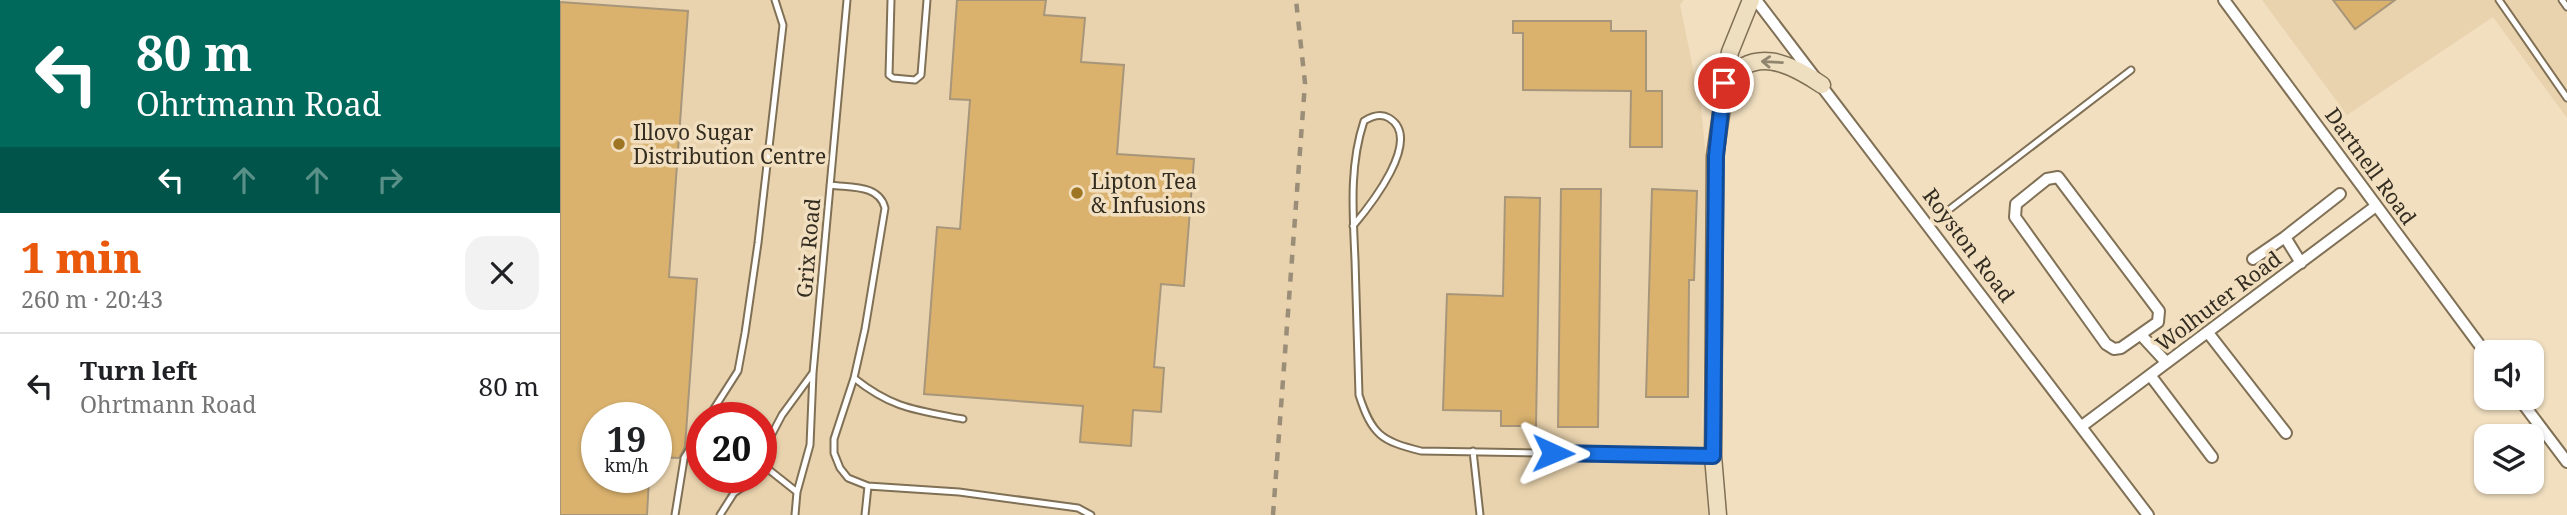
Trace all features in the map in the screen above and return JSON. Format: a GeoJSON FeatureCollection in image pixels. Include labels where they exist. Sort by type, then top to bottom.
{"type":"FeatureCollection","features":[{"type":"Feature","properties":{"kind":"main road"},"geometry":{"type":"LineString","coordinates":[[1718,515],[1713,456],[1716,156],[1730,52],[1751,0]]}},
{"type":"Feature","properties":{"kind":"main road"},"geometry":{"type":"LineString","coordinates":[[1724,83],[1744,65],[1763,61],[1784,63],[1822,85]]}},
{"type":"Feature","properties":{"kind":"street","name":"Royston Road"},"geometry":{"type":"LineString","coordinates":[[1756,0],[2148,515]]}},
{"type":"Feature","properties":{"kind":"street","name":"Dartnell Road"},"geometry":{"type":"LineString","coordinates":[[2224,0],[2476,340]]}},
{"type":"Feature","properties":{"kind":"street"},"geometry":{"type":"LineString","coordinates":[[2054,177],[2063,180],[2157,307],[2158,322],[2142,336],[2121,348],[2114,349],[2106,344],[2015,217],[2016,204],[2047,179],[2054,177]]}},
{"type":"Feature","properties":{"kind":"street"},"geometry":{"type":"LineString","coordinates":[[2253,260],[2340,194]]}},
{"type":"Feature","properties":{"kind":"street","name":"Wolhuter Road"},"geometry":{"type":"LineString","coordinates":[[2082,426],[2166,362],[2209,334],[2376,206]]}},
{"type":"Feature","properties":{"kind":"street"},"geometry":{"type":"LineString","coordinates":[[2285,237],[2301,263]]}},
{"type":"Feature","properties":{"kind":"street"},"geometry":{"type":"LineString","coordinates":[[2209,334],[2286,433]]}},
{"type":"Feature","properties":{"kind":"street"},"geometry":{"type":"LineString","coordinates":[[2142,336],[2166,362]]}},
{"type":"Feature","properties":{"kind":"street"},"geometry":{"type":"LineString","coordinates":[[2151,375],[2213,457]]}},
{"type":"Feature","properties":{"kind":"street"},"geometry":{"type":"LineString","coordinates":[[2528,410],[2567,462]]}},
{"type":"Feature","properties":{"kind":"lane"},"geometry":{"type":"LineString","coordinates":[[718,402],[737,371],[758,243],[783,25],[775,0]]}},
{"type":"Feature","properties":{"kind":"lane","name":"Grix Road"},"geometry":{"type":"LineString","coordinates":[[795,515],[797,492],[810,445],[813,373],[847,0]]}},
{"type":"Feature","properties":{"kind":"lane"},"geometry":{"type":"LineString","coordinates":[[891,0],[889,75],[893,78],[915,80],[921,75],[927,0]]}},
{"type":"Feature","properties":{"kind":"lane"},"geometry":{"type":"LineString","coordinates":[[2499,0],[2567,97]]}},
{"type":"Feature","properties":{"kind":"lane"},"geometry":{"type":"LineString","coordinates":[[2562,0],[2567,7]]}},
{"type":"Feature","properties":{"kind":"lane"},"geometry":{"type":"LineString","coordinates":[[1929,225],[2131,70]]}},
{"type":"Feature","properties":{"kind":"lane"},"geometry":{"type":"LineString","coordinates":[[1353,226],[1397,162],[1400,133],[1392,119],[1385,116],[1375,115],[1364,121],[1355,150],[1353,226],[1359,395],[1367,418],[1388,443],[1420,451],[1713,456]]}},
{"type":"Feature","properties":{"kind":"lane"},"geometry":{"type":"LineString","coordinates":[[830,185],[871,190],[880,195],[885,208],[854,378],[836,424],[834,453],[848,478],[867,486],[959,492],[1078,508],[1091,515]]}},
{"type":"Feature","properties":{"kind":"lane"},"geometry":{"type":"LineString","coordinates":[[777,424],[813,373]]}},
{"type":"Feature","properties":{"kind":"lane"},"geometry":{"type":"LineString","coordinates":[[854,378],[885,401],[905,408],[963,419]]}},
{"type":"Feature","properties":{"kind":"lane"},"geometry":{"type":"LineString","coordinates":[[1474,451],[1480,515]]}},
{"type":"Feature","properties":{"kind":"lane"},"geometry":{"type":"LineString","coordinates":[[675,515],[686,455]]}},
{"type":"Feature","properties":{"kind":"lane"},"geometry":{"type":"LineString","coordinates":[[777,476],[797,492]]}},
{"type":"Feature","properties":{"kind":"lane"},"geometry":{"type":"LineString","coordinates":[[865,515],[867,486]]}},
{"type":"Feature","properties":{"kind":"lane"},"geometry":{"type":"LineString","coordinates":[[720,515],[734,493]]}},
{"type":"Feature","properties":{"kind":"shaded area"},"geometry":{"type":"Polygon","coordinates":[[[560,0],[1684,0],[1680,5],[1701,107],[1709,190],[1702,420],[1708,515],[560,515],[560,0]]]}},
{"type":"Feature","properties":{"kind":"shaded area"},"geometry":{"type":"Polygon","coordinates":[[[2262,0],[2567,0],[2567,118],[2493,17],[2347,115],[2262,0]]]}},
{"type":"Feature","properties":{"kind":"building","name":"Lipton Tea & Infusions"},"geometry":{"type":"Polygon","coordinates":[[[957,0],[1046,0],[1044,15],[1085,18],[1081,62],[1124,65],[1117,154],[1194,159],[1184,286],[1161,284],[1154,367],[1164,368],[1161,412],[1133,410],[1131,446],[1080,442],[1083,406],[924,394],[937,227],[960,229],[970,100],[950,99],[957,0]]]}},
{"type":"Feature","properties":{"kind":"building"},"geometry":{"type":"Polygon","coordinates":[[[2333,0],[2395,0],[2355,29],[2333,0]]]}},
{"type":"Feature","properties":{"kind":"building","name":"Illovo Sugar Distribution Centre"},"geometry":{"type":"Polygon","coordinates":[[[560,2],[688,11],[669,277],[697,279],[688,402],[686,402],[685,447],[679,458],[672,458],[672,402],[581,402],[581,493],[648,493],[647,515],[560,515],[560,2]]]}},
{"type":"Feature","properties":{"kind":"building"},"geometry":{"type":"Polygon","coordinates":[[[1513,21],[1611,21],[1611,31],[1646,31],[1646,91],[1662,91],[1662,147],[1630,147],[1631,91],[1523,90],[1523,33],[1513,33],[1513,21]]]}},
{"type":"Feature","properties":{"kind":"building"},"geometry":{"type":"Polygon","coordinates":[[[1561,189],[1601,189],[1598,427],[1558,427],[1561,189]]]}},
{"type":"Feature","properties":{"kind":"building"},"geometry":{"type":"Polygon","coordinates":[[[1652,189],[1697,191],[1694,280],[1689,280],[1688,397],[1646,397],[1652,189]]]}},
{"type":"Feature","properties":{"kind":"building"},"geometry":{"type":"Polygon","coordinates":[[[1505,197],[1540,198],[1536,426],[1501,426],[1501,411],[1443,410],[1447,294],[1503,296],[1505,197]]]}},
{"type":"Feature","properties":{"kind":"railway"},"geometry":{"type":"LineString","coordinates":[[1273,515],[1305,83],[1296,0]]}},
{"type":"Feature","properties":{"kind":"place","name":"Illovo Sugar Distribution Centre"},"geometry":{"type":"Point","coordinates":[619,144]}},
{"type":"Feature","properties":{"kind":"place","name":"Lipton Tea & Infusions"},"geometry":{"type":"Point","coordinates":[1077,193]}},
{"type":"Feature","properties":{"kind":"route"},"geometry":{"type":"LineString","coordinates":[[1553,453],[1713,456],[1716,156],[1724,83]]}}]}
